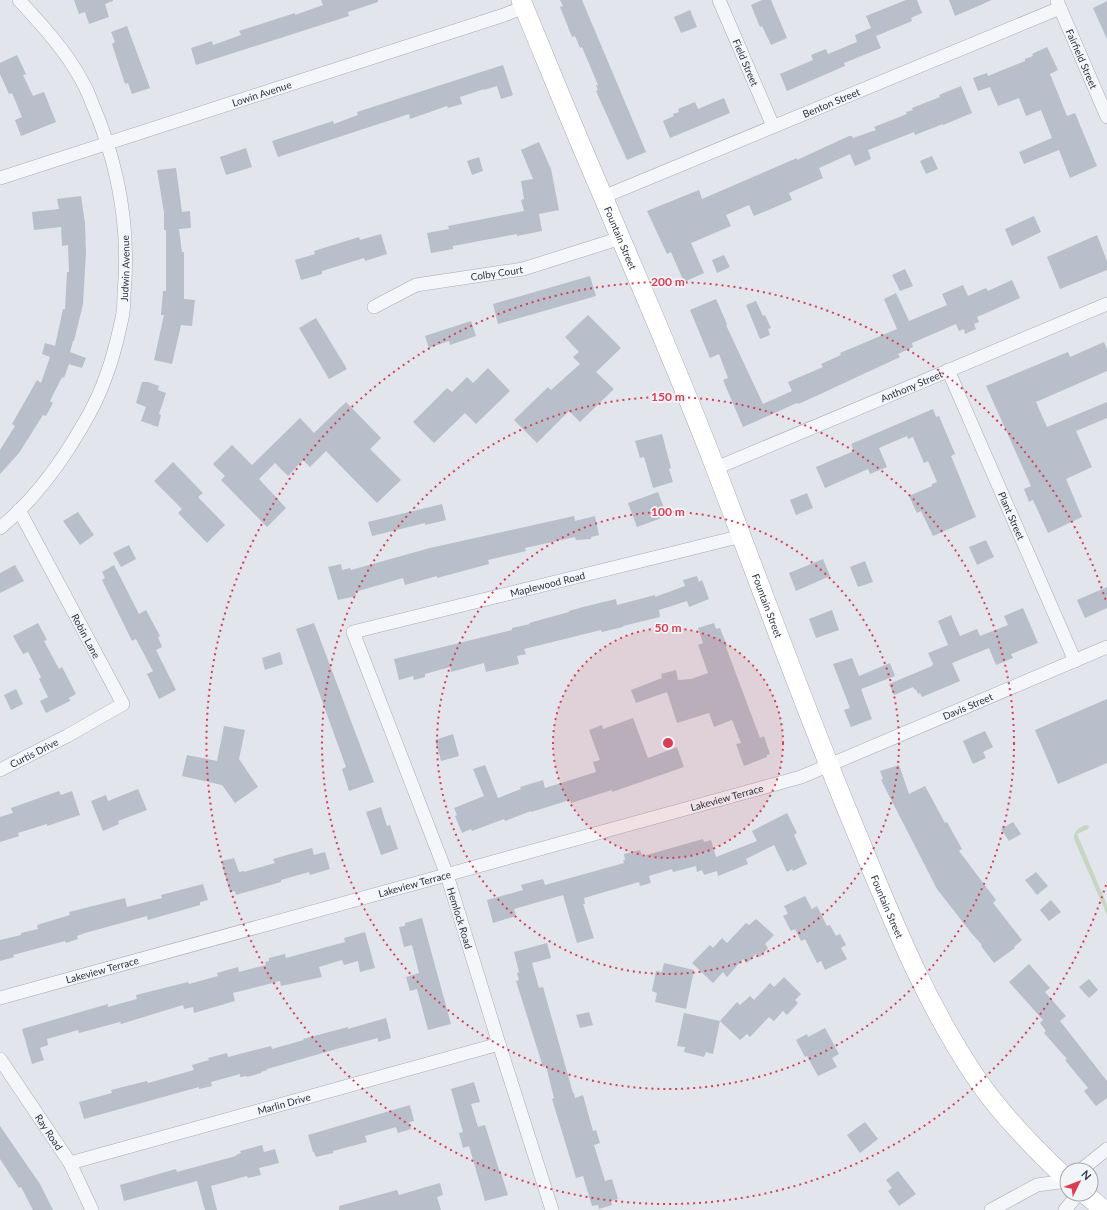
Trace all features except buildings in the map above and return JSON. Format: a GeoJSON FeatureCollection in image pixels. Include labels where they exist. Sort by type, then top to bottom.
{"type":"FeatureCollection","features":[{"type":"Feature","properties":{"kind":"main road","name":"Fountain Street"},"geometry":{"type":"LineString","coordinates":[[522,3],[687,393],[828,766],[903,944],[932,1004],[966,1062],[999,1108],[1059,1173]]}},
{"type":"Feature","properties":{"kind":"main road"},"geometry":{"type":"LineString","coordinates":[[1094,1202],[1104,1210]]}},
{"type":"Feature","properties":{"kind":"street","name":"Judwin Avenue"},"geometry":{"type":"LineString","coordinates":[[0,528],[20,510],[51,475],[92,409],[106,377],[116,344],[122,317],[126,280],[124,220],[115,167],[108,144],[83,81],[46,29],[19,0]]}},
{"type":"Feature","properties":{"kind":"street","name":"Field Street"},"geometry":{"type":"LineString","coordinates":[[718,0],[773,126]]}},
{"type":"Feature","properties":{"kind":"street","name":"Lowin Avenue"},"geometry":{"type":"LineString","coordinates":[[0,178],[496,18],[522,3]]}},
{"type":"Feature","properties":{"kind":"street","name":"Benton Street"},"geometry":{"type":"LineString","coordinates":[[603,197],[1059,4]]}},
{"type":"Feature","properties":{"kind":"street","name":"Fairfield Street"},"geometry":{"type":"LineString","coordinates":[[1059,4],[1107,117]]}},
{"type":"Feature","properties":{"kind":"street","name":"Colby Court"},"geometry":{"type":"LineString","coordinates":[[374,308],[416,285],[523,269],[621,238]]}},
{"type":"Feature","properties":{"kind":"street","name":"Anthony Street"},"geometry":{"type":"LineString","coordinates":[[716,468],[1107,304]]}},
{"type":"Feature","properties":{"kind":"street","name":"Plant Street"},"geometry":{"type":"LineString","coordinates":[[948,370],[1075,661]]}},
{"type":"Feature","properties":{"kind":"street","name":"Robin Lane"},"geometry":{"type":"LineString","coordinates":[[20,510],[123,704],[67,736]]}},
{"type":"Feature","properties":{"kind":"street","name":"Maplewood Road"},"geometry":{"type":"LineString","coordinates":[[353,632],[742,536]]}},
{"type":"Feature","properties":{"kind":"street","name":"Hemlock Road"},"geometry":{"type":"LineString","coordinates":[[353,632],[447,874],[552,1210]]}},
{"type":"Feature","properties":{"kind":"street","name":"Davis Street"},"geometry":{"type":"LineString","coordinates":[[828,766],[1107,647]]}},
{"type":"Feature","properties":{"kind":"street","name":"Curtis Drive"},"geometry":{"type":"LineString","coordinates":[[0,770],[67,736]]}},
{"type":"Feature","properties":{"kind":"street","name":"Lakeview Terrace"},"geometry":{"type":"LineString","coordinates":[[0,998],[794,779],[828,766]]}},
{"type":"Feature","properties":{"kind":"street","name":"Marlin Drive"},"geometry":{"type":"LineString","coordinates":[[70,1163],[499,1044]]}},
{"type":"Feature","properties":{"kind":"street","name":"Ray Road"},"geometry":{"type":"LineString","coordinates":[[0,1059],[70,1163],[92,1210]]}},
{"type":"Feature","properties":{"kind":"street"},"geometry":{"type":"LineString","coordinates":[[1091,1162],[1107,1149]]}},
{"type":"Feature","properties":{"kind":"street"},"geometry":{"type":"LineString","coordinates":[[991,1210],[1038,1186],[1059,1182]]}},
{"type":"Feature","properties":{"kind":"street"},"geometry":{"type":"LineString","coordinates":[[1065,1210],[1072,1202]]}},
{"type":"Feature","properties":{"kind":"green space"},"geometry":{"type":"Polygon","coordinates":[[[1086,825],[1089,826],[1088,829],[1077,834],[1107,905],[1107,915],[1074,839],[1076,831],[1086,825]]]}}]}
